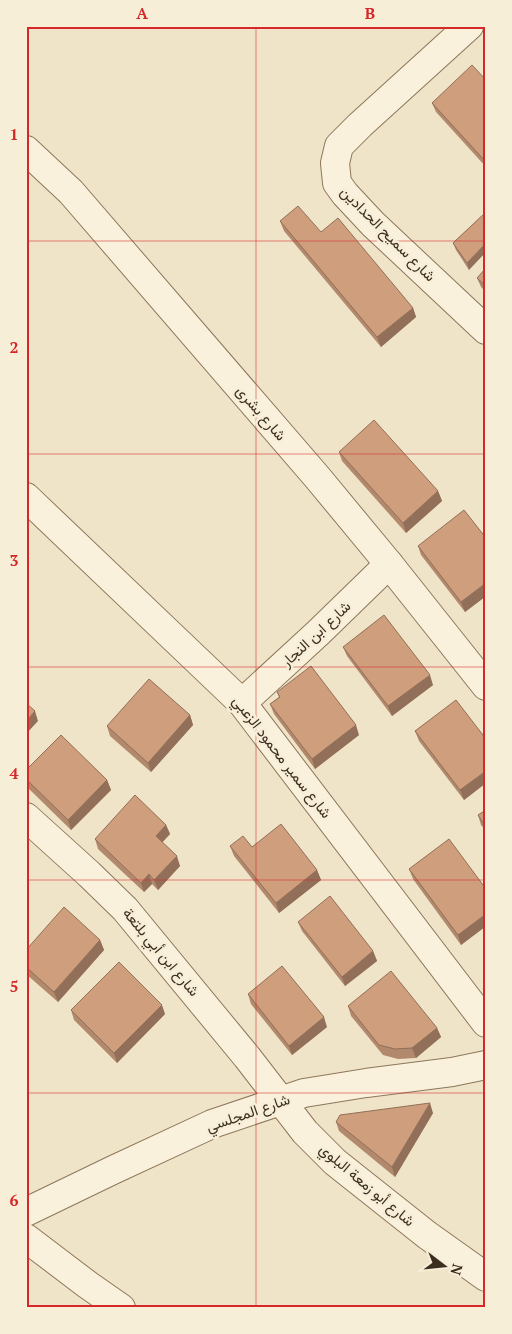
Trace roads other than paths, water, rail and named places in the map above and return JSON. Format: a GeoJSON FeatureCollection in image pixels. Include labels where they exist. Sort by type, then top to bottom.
{"type":"FeatureCollection","features":[{"type":"Feature","properties":{"kind":"street","name":"شارع سميح الحدادين"},"geometry":{"type":"LineString","coordinates":[[469,26],[360,124],[340,146],[334,163],[337,183],[344,194],[373,224],[486,330]]}},
{"type":"Feature","properties":{"kind":"street"},"geometry":{"type":"LineString","coordinates":[[475,26],[486,36]]}},
{"type":"Feature","properties":{"kind":"street","name":"شارع بشرى"},"geometry":{"type":"LineString","coordinates":[[26,150],[71,192],[317,477],[486,686]]}},
{"type":"Feature","properties":{"kind":"street","name":"شارع سمير محمود الزعبي"},"geometry":{"type":"LineString","coordinates":[[26,497],[242,703],[486,1023]]}},
{"type":"Feature","properties":{"kind":"street","name":"شارع ابن النجار"},"geometry":{"type":"LineString","coordinates":[[242,703],[389,564]]}},
{"type":"Feature","properties":{"kind":"street","name":"شارع ابن أبي بلتعة"},"geometry":{"type":"LineString","coordinates":[[26,817],[125,909],[281,1101]]}},
{"type":"Feature","properties":{"kind":"street","name":"شارع المجلسي"},"geometry":{"type":"LineString","coordinates":[[26,1212],[212,1124],[304,1093],[452,1072],[486,1065]]}},
{"type":"Feature","properties":{"kind":"street","name":"شارع أبو زمعة البلوي"},"geometry":{"type":"LineString","coordinates":[[281,1101],[305,1132],[335,1162],[426,1235],[486,1277]]}},
{"type":"Feature","properties":{"kind":"street"},"geometry":{"type":"LineString","coordinates":[[26,1238],[120,1308]]}}]}
